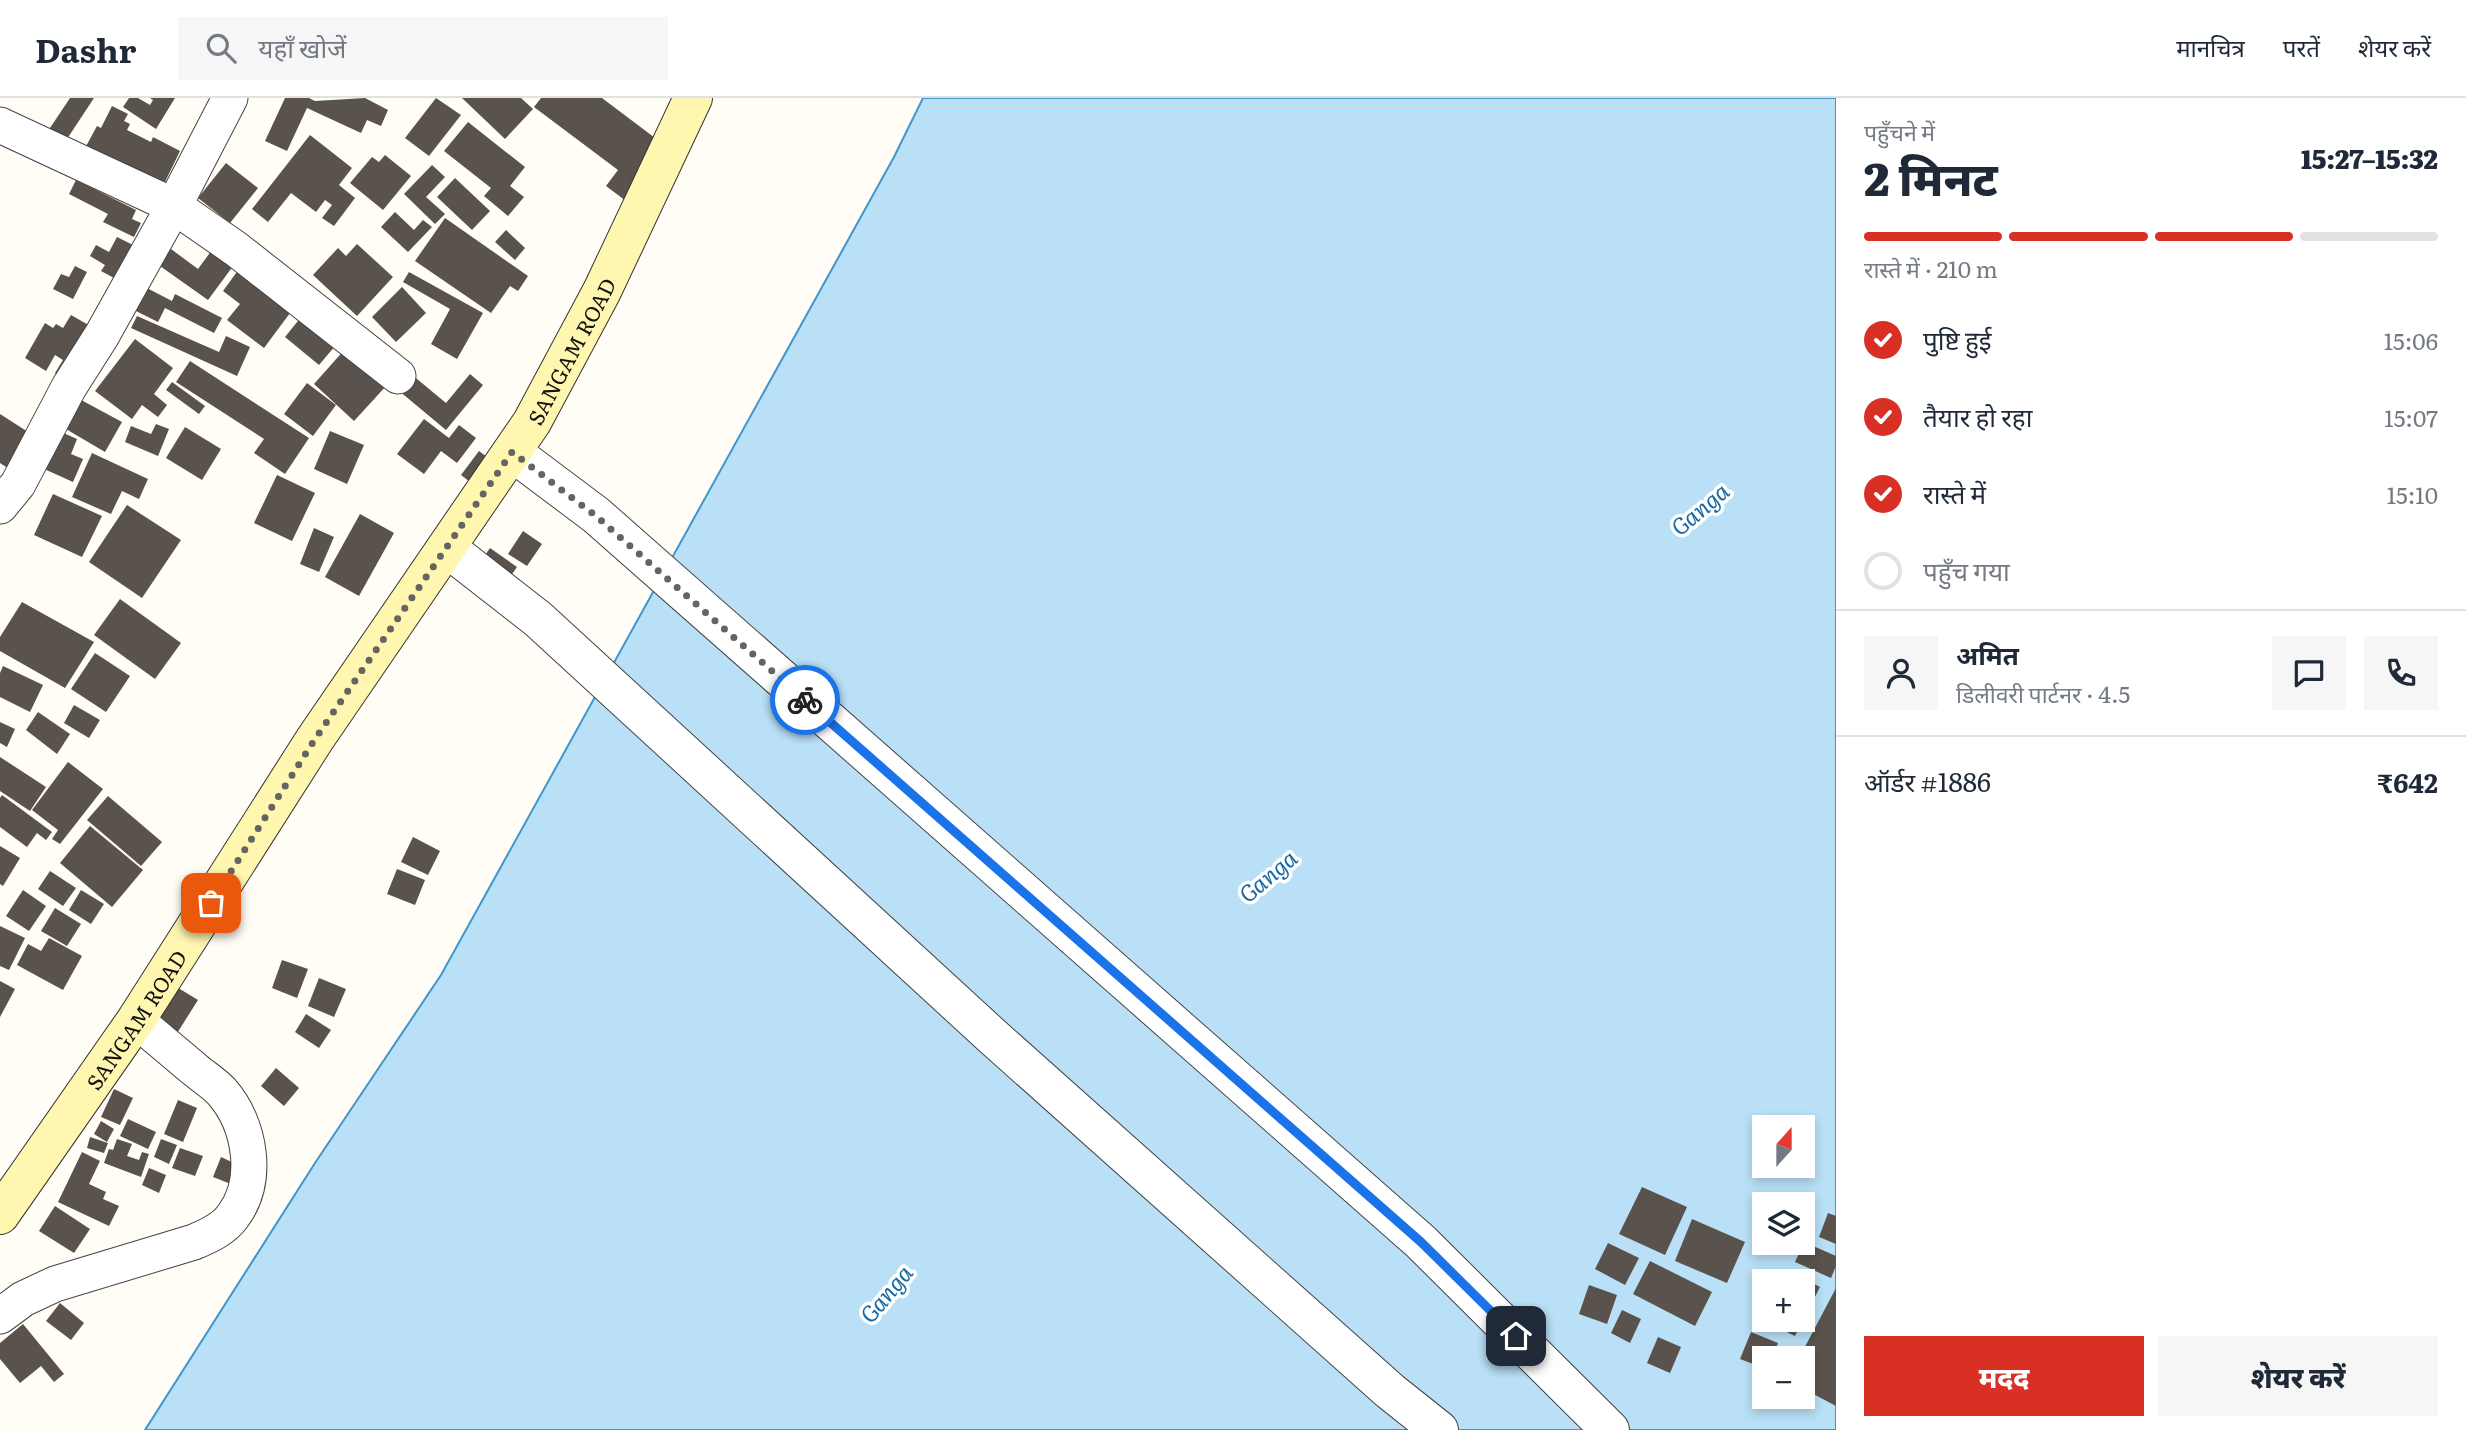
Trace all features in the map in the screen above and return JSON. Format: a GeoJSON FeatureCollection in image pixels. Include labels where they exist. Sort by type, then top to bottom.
{"type":"FeatureCollection","features":[{"type":"Feature","properties":{"kind":"main road","name":"SANGAM ROAD"},"geometry":{"type":"LineString","coordinates":[[0,1214],[136,1020],[315,739],[532,422],[602,290],[693,98]]}},
{"type":"Feature","properties":{"kind":"street"},"geometry":{"type":"LineString","coordinates":[[0,506],[18,484],[69,387],[102,335],[230,98]]}},
{"type":"Feature","properties":{"kind":"street"},"geometry":{"type":"LineString","coordinates":[[0,125],[174,206],[236,249],[398,376]]}},
{"type":"Feature","properties":{"kind":"street"},"geometry":{"type":"LineString","coordinates":[[512,452],[596,516],[1421,1242],[1610,1430]]}},
{"type":"Feature","properties":{"kind":"street"},"geometry":{"type":"LineString","coordinates":[[447,548],[537,619],[992,1036],[1390,1391],[1439,1430]]}},
{"type":"Feature","properties":{"kind":"street"},"geometry":{"type":"LineString","coordinates":[[0,1316],[23,1299],[55,1284],[194,1242],[215,1232],[233,1217],[244,1195],[250,1167],[247,1139],[236,1113],[222,1092],[136,1020]]}},
{"type":"Feature","properties":{"kind":"water","name":"Ganga"},"geometry":{"type":"Polygon","coordinates":[[[923,98],[1836,98],[1836,1430],[145,1430],[315,1163],[441,975],[894,157],[923,98]]]}},
{"type":"Feature","properties":{"kind":"building"},"geometry":{"type":"Polygon","coordinates":[[[70,98],[94,98],[61,148],[44,137],[70,98]]]}},
{"type":"Feature","properties":{"kind":"building"},"geometry":{"type":"Polygon","coordinates":[[[129,98],[138,98],[150,105],[153,100],[150,98],[175,98],[156,129],[123,107],[129,98]]]}},
{"type":"Feature","properties":{"kind":"building"},"geometry":{"type":"Polygon","coordinates":[[[285,98],[309,98],[315,101],[365,98],[388,110],[381,126],[367,120],[361,133],[307,108],[287,151],[265,141],[285,98]]]}},
{"type":"Feature","properties":{"kind":"building"},"geometry":{"type":"Polygon","coordinates":[[[436,98],[461,115],[429,156],[405,138],[436,98]]]}},
{"type":"Feature","properties":{"kind":"building"},"geometry":{"type":"Polygon","coordinates":[[[462,98],[521,98],[533,109],[505,139],[462,98]]]}},
{"type":"Feature","properties":{"kind":"building"},"geometry":{"type":"Polygon","coordinates":[[[541,98],[602,98],[667,147],[626,201],[606,186],[618,170],[534,107],[541,98]]]}},
{"type":"Feature","properties":{"kind":"building"},"geometry":{"type":"Polygon","coordinates":[[[112,106],[128,114],[124,121],[130,124],[127,130],[151,142],[153,137],[180,151],[165,182],[150,175],[146,182],[85,148],[97,126],[101,128],[112,106]]]}},
{"type":"Feature","properties":{"kind":"building"},"geometry":{"type":"Polygon","coordinates":[[[468,122],[525,167],[510,186],[524,197],[508,216],[484,196],[491,188],[444,151],[468,122]]]}},
{"type":"Feature","properties":{"kind":"building"},"geometry":{"type":"Polygon","coordinates":[[[310,135],[352,168],[339,185],[355,198],[334,226],[322,218],[332,205],[325,200],[316,212],[291,193],[268,222],[252,209],[310,135]]]}},
{"type":"Feature","properties":{"kind":"building"},"geometry":{"type":"Polygon","coordinates":[[[385,155],[411,176],[383,210],[350,183],[372,157],[379,162],[385,155]]]}},
{"type":"Feature","properties":{"kind":"building"},"geometry":{"type":"Polygon","coordinates":[[[226,163],[258,188],[230,223],[198,198],[226,163]]]}},
{"type":"Feature","properties":{"kind":"building"},"geometry":{"type":"Polygon","coordinates":[[[432,165],[445,177],[426,197],[445,214],[435,224],[404,194],[432,165]]]}},
{"type":"Feature","properties":{"kind":"building"},"geometry":{"type":"Polygon","coordinates":[[[455,178],[490,211],[472,230],[437,197],[455,178]]]}},
{"type":"Feature","properties":{"kind":"building"},"geometry":{"type":"Polygon","coordinates":[[[76,180],[136,210],[132,219],[141,223],[134,237],[103,222],[108,214],[69,194],[76,180]]]}},
{"type":"Feature","properties":{"kind":"building"},"geometry":{"type":"Polygon","coordinates":[[[395,212],[414,230],[423,220],[432,227],[408,252],[381,227],[395,212]]]}},
{"type":"Feature","properties":{"kind":"building"},"geometry":{"type":"Polygon","coordinates":[[[445,218],[528,276],[518,291],[510,286],[491,313],[415,261],[445,218]]]}},
{"type":"Feature","properties":{"kind":"building"},"geometry":{"type":"Polygon","coordinates":[[[506,230],[525,248],[515,260],[495,242],[506,230]]]}},
{"type":"Feature","properties":{"kind":"building"},"geometry":{"type":"Polygon","coordinates":[[[117,237],[133,245],[116,279],[101,271],[105,265],[90,256],[96,245],[109,252],[117,237]]]}},
{"type":"Feature","properties":{"kind":"building"},"geometry":{"type":"Polygon","coordinates":[[[217,243],[239,258],[208,300],[160,266],[171,249],[198,269],[217,243]]]}},
{"type":"Feature","properties":{"kind":"building"},"geometry":{"type":"Polygon","coordinates":[[[357,244],[393,277],[357,316],[313,275],[338,248],[346,256],[357,244]]]}},
{"type":"Feature","properties":{"kind":"building"},"geometry":{"type":"Polygon","coordinates":[[[75,266],[87,272],[73,299],[53,289],[61,274],[69,277],[75,266]]]}},
{"type":"Feature","properties":{"kind":"building"},"geometry":{"type":"Polygon","coordinates":[[[239,269],[293,309],[264,348],[227,320],[240,304],[223,291],[239,269]]]}},
{"type":"Feature","properties":{"kind":"building"},"geometry":{"type":"Polygon","coordinates":[[[409,272],[483,313],[457,359],[431,344],[450,309],[403,282],[409,272]]]}},
{"type":"Feature","properties":{"kind":"building"},"geometry":{"type":"Polygon","coordinates":[[[143,286],[172,301],[175,294],[222,318],[214,333],[165,308],[158,322],[132,309],[143,286]]]}},
{"type":"Feature","properties":{"kind":"building"},"geometry":{"type":"Polygon","coordinates":[[[402,287],[426,313],[396,342],[372,317],[402,287]]]}},
{"type":"Feature","properties":{"kind":"building"},"geometry":{"type":"Polygon","coordinates":[[[306,311],[341,339],[319,365],[285,337],[306,311]]]}},
{"type":"Feature","properties":{"kind":"building"},"geometry":{"type":"Polygon","coordinates":[[[71,315],[106,335],[76,385],[55,373],[63,360],[55,355],[46,371],[25,358],[45,323],[53,328],[56,324],[63,328],[71,315]]]}},
{"type":"Feature","properties":{"kind":"building"},"geometry":{"type":"Polygon","coordinates":[[[137,316],[219,352],[226,336],[250,347],[237,376],[131,328],[137,316]]]}},
{"type":"Feature","properties":{"kind":"building"},"geometry":{"type":"Polygon","coordinates":[[[135,339],[173,368],[154,394],[167,405],[158,417],[142,405],[132,419],[95,391],[135,339]]]}},
{"type":"Feature","properties":{"kind":"building"},"geometry":{"type":"Polygon","coordinates":[[[346,348],[387,385],[354,421],[314,384],[346,348]]]}},
{"type":"Feature","properties":{"kind":"building"},"geometry":{"type":"Polygon","coordinates":[[[190,361],[309,438],[285,474],[254,453],[264,439],[176,382],[190,361]]]}},
{"type":"Feature","properties":{"kind":"building"},"geometry":{"type":"Polygon","coordinates":[[[411,374],[446,403],[470,374],[483,385],[446,430],[398,390],[411,374]]]}},
{"type":"Feature","properties":{"kind":"building"},"geometry":{"type":"Polygon","coordinates":[[[172,382],[205,406],[199,414],[166,390],[172,382]]]}},
{"type":"Feature","properties":{"kind":"building"},"geometry":{"type":"Polygon","coordinates":[[[307,383],[336,405],[313,436],[284,414],[307,383]]]}},
{"type":"Feature","properties":{"kind":"building"},"geometry":{"type":"Polygon","coordinates":[[[70,394],[122,422],[105,452],[54,422],[70,394]]]}},
{"type":"Feature","properties":{"kind":"building"},"geometry":{"type":"Polygon","coordinates":[[[0,414],[39,439],[17,474],[0,463],[0,414]]]}},
{"type":"Feature","properties":{"kind":"building"},"geometry":{"type":"Polygon","coordinates":[[[424,419],[449,438],[459,425],[476,438],[457,463],[441,451],[424,474],[397,454],[424,419]]]}},
{"type":"Feature","properties":{"kind":"building"},"geometry":{"type":"Polygon","coordinates":[[[156,424],[169,429],[158,456],[125,442],[131,426],[151,434],[156,424]]]}},
{"type":"Feature","properties":{"kind":"building"},"geometry":{"type":"Polygon","coordinates":[[[185,427],[221,449],[202,480],[166,458],[185,427]]]}},
{"type":"Feature","properties":{"kind":"building"},"geometry":{"type":"Polygon","coordinates":[[[59,431],[77,439],[71,454],[83,459],[73,482],[42,468],[59,431]]]}},
{"type":"Feature","properties":{"kind":"building"},"geometry":{"type":"Polygon","coordinates":[[[330,431],[364,445],[347,484],[314,469],[330,431]]]}},
{"type":"Feature","properties":{"kind":"building"},"geometry":{"type":"Polygon","coordinates":[[[479,451],[498,465],[479,489],[461,475],[479,451]]]}},
{"type":"Feature","properties":{"kind":"building"},"geometry":{"type":"Polygon","coordinates":[[[92,453],[148,479],[139,499],[122,491],[111,514],[72,497],[92,453]]]}},
{"type":"Feature","properties":{"kind":"building"},"geometry":{"type":"Polygon","coordinates":[[[277,475],[315,493],[292,541],[254,523],[277,475]]]}},
{"type":"Feature","properties":{"kind":"building"},"geometry":{"type":"Polygon","coordinates":[[[53,494],[102,516],[82,557],[34,535],[53,494]]]}},
{"type":"Feature","properties":{"kind":"building"},"geometry":{"type":"Polygon","coordinates":[[[127,505],[181,540],[142,598],[89,562],[127,505]]]}},
{"type":"Feature","properties":{"kind":"building"},"geometry":{"type":"Polygon","coordinates":[[[360,514],[394,533],[359,596],[325,577],[360,514]]]}},
{"type":"Feature","properties":{"kind":"building"},"geometry":{"type":"Polygon","coordinates":[[[314,528],[334,537],[319,572],[300,564],[314,528]]]}},
{"type":"Feature","properties":{"kind":"building"},"geometry":{"type":"Polygon","coordinates":[[[523,531],[542,544],[527,566],[508,554],[523,531]]]}},
{"type":"Feature","properties":{"kind":"building"},"geometry":{"type":"Polygon","coordinates":[[[490,548],[517,567],[506,583],[479,564],[490,548]]]}},
{"type":"Feature","properties":{"kind":"building"},"geometry":{"type":"Polygon","coordinates":[[[120,599],[181,643],[155,679],[94,635],[120,599]]]}},
{"type":"Feature","properties":{"kind":"building"},"geometry":{"type":"Polygon","coordinates":[[[22,602],[94,642],[65,688],[0,651],[0,637],[22,602]]]}},
{"type":"Feature","properties":{"kind":"building"},"geometry":{"type":"Polygon","coordinates":[[[95,653],[130,676],[106,712],[71,689],[95,653]]]}},
{"type":"Feature","properties":{"kind":"building"},"geometry":{"type":"Polygon","coordinates":[[[3,666],[43,685],[30,712],[0,697],[0,673],[3,666]]]}},
{"type":"Feature","properties":{"kind":"building"},"geometry":{"type":"Polygon","coordinates":[[[74,705],[100,720],[89,738],[64,723],[74,705]]]}},
{"type":"Feature","properties":{"kind":"building"},"geometry":{"type":"Polygon","coordinates":[[[38,712],[70,734],[57,754],[26,730],[38,712]]]}},
{"type":"Feature","properties":{"kind":"building"},"geometry":{"type":"Polygon","coordinates":[[[0,722],[15,729],[7,747],[0,743],[0,722]]]}},
{"type":"Feature","properties":{"kind":"building"},"geometry":{"type":"Polygon","coordinates":[[[0,757],[46,787],[30,811],[0,791],[0,757]]]}},
{"type":"Feature","properties":{"kind":"building"},"geometry":{"type":"Polygon","coordinates":[[[68,762],[103,789],[60,844],[52,839],[58,830],[32,810],[68,762]]]}},
{"type":"Feature","properties":{"kind":"building"},"geometry":{"type":"Polygon","coordinates":[[[2,795],[52,832],[46,840],[37,833],[27,847],[0,827],[2,795]]]}},
{"type":"Feature","properties":{"kind":"building"},"geometry":{"type":"Polygon","coordinates":[[[108,796],[162,842],[141,866],[87,820],[108,796]]]}},
{"type":"Feature","properties":{"kind":"building"},"geometry":{"type":"Polygon","coordinates":[[[90,826],[143,870],[112,907],[60,863],[90,826]]]}},
{"type":"Feature","properties":{"kind":"building"},"geometry":{"type":"Polygon","coordinates":[[[413,837],[440,851],[428,875],[401,862],[413,837]]]}},
{"type":"Feature","properties":{"kind":"building"},"geometry":{"type":"Polygon","coordinates":[[[0,846],[20,858],[3,886],[0,884],[0,846]]]}},
{"type":"Feature","properties":{"kind":"building"},"geometry":{"type":"Polygon","coordinates":[[[397,869],[425,880],[415,905],[387,894],[397,869]]]}},
{"type":"Feature","properties":{"kind":"building"},"geometry":{"type":"Polygon","coordinates":[[[50,871],[76,888],[63,906],[38,889],[50,871]]]}},
{"type":"Feature","properties":{"kind":"building"},"geometry":{"type":"Polygon","coordinates":[[[23,890],[46,906],[29,931],[6,916],[23,890]]]}},
{"type":"Feature","properties":{"kind":"building"},"geometry":{"type":"Polygon","coordinates":[[[81,890],[104,904],[91,924],[69,910],[81,890]]]}},
{"type":"Feature","properties":{"kind":"building"},"geometry":{"type":"Polygon","coordinates":[[[55,908],[81,924],[67,946],[41,931],[55,908]]]}},
{"type":"Feature","properties":{"kind":"building"},"geometry":{"type":"Polygon","coordinates":[[[0,926],[25,938],[9,970],[0,966],[0,926]]]}},
{"type":"Feature","properties":{"kind":"building"},"geometry":{"type":"Polygon","coordinates":[[[49,938],[82,956],[63,990],[17,965],[28,944],[41,951],[49,938]]]}},
{"type":"Feature","properties":{"kind":"building"},"geometry":{"type":"Polygon","coordinates":[[[282,960],[308,969],[297,998],[272,988],[282,960]]]}},
{"type":"Feature","properties":{"kind":"building"},"geometry":{"type":"Polygon","coordinates":[[[319,978],[346,989],[334,1017],[308,1006],[319,978]]]}},
{"type":"Feature","properties":{"kind":"building"},"geometry":{"type":"Polygon","coordinates":[[[0,981],[15,989],[0,1017],[0,981]]]}},
{"type":"Feature","properties":{"kind":"building"},"geometry":{"type":"Polygon","coordinates":[[[175,986],[198,1000],[174,1038],[151,1024],[175,986]]]}},
{"type":"Feature","properties":{"kind":"building"},"geometry":{"type":"Polygon","coordinates":[[[306,1014],[331,1030],[319,1048],[295,1032],[306,1014]]]}},
{"type":"Feature","properties":{"kind":"building"},"geometry":{"type":"Polygon","coordinates":[[[276,1068],[299,1088],[284,1106],[261,1086],[276,1068]]]}},
{"type":"Feature","properties":{"kind":"building"},"geometry":{"type":"Polygon","coordinates":[[[114,1089],[133,1098],[120,1125],[101,1117],[114,1089]]]}},
{"type":"Feature","properties":{"kind":"building"},"geometry":{"type":"Polygon","coordinates":[[[178,1100],[197,1108],[183,1142],[164,1134],[178,1100]]]}},
{"type":"Feature","properties":{"kind":"building"},"geometry":{"type":"Polygon","coordinates":[[[128,1119],[156,1132],[148,1149],[120,1136],[128,1119]]]}},
{"type":"Feature","properties":{"kind":"building"},"geometry":{"type":"Polygon","coordinates":[[[101,1121],[114,1129],[107,1142],[94,1134],[101,1121]]]}},
{"type":"Feature","properties":{"kind":"building"},"geometry":{"type":"Polygon","coordinates":[[[90,1137],[108,1143],[104,1153],[87,1148],[90,1137]]]}},
{"type":"Feature","properties":{"kind":"building"},"geometry":{"type":"Polygon","coordinates":[[[117,1139],[132,1144],[127,1156],[139,1160],[142,1152],[149,1154],[141,1177],[104,1163],[109,1149],[113,1150],[117,1139]]]}},
{"type":"Feature","properties":{"kind":"building"},"geometry":{"type":"Polygon","coordinates":[[[161,1139],[177,1145],[169,1164],[154,1157],[161,1139]]]}},
{"type":"Feature","properties":{"kind":"building"},"geometry":{"type":"Polygon","coordinates":[[[180,1148],[203,1156],[195,1176],[172,1168],[180,1148]]]}},
{"type":"Feature","properties":{"kind":"building"},"geometry":{"type":"Polygon","coordinates":[[[82,1152],[100,1161],[89,1184],[106,1192],[103,1199],[119,1206],[109,1226],[58,1202],[82,1152]]]}},
{"type":"Feature","properties":{"kind":"building"},"geometry":{"type":"Polygon","coordinates":[[[221,1157],[236,1164],[236,1186],[213,1177],[221,1157]]]}},
{"type":"Feature","properties":{"kind":"building"},"geometry":{"type":"Polygon","coordinates":[[[149,1168],[166,1175],[159,1193],[142,1185],[149,1168]]]}},
{"type":"Feature","properties":{"kind":"building"},"geometry":{"type":"Polygon","coordinates":[[[1642,1187],[1687,1207],[1665,1255],[1619,1234],[1642,1187]]]}},
{"type":"Feature","properties":{"kind":"building"},"geometry":{"type":"Polygon","coordinates":[[[55,1206],[90,1229],[74,1253],[39,1231],[55,1206]]]}},
{"type":"Feature","properties":{"kind":"building"},"geometry":{"type":"Polygon","coordinates":[[[1828,1213],[1836,1216],[1836,1244],[1819,1237],[1828,1213]]]}},
{"type":"Feature","properties":{"kind":"building"},"geometry":{"type":"Polygon","coordinates":[[[1692,1219],[1745,1242],[1727,1283],[1675,1261],[1692,1219]]]}},
{"type":"Feature","properties":{"kind":"building"},"geometry":{"type":"Polygon","coordinates":[[[1608,1243],[1639,1258],[1625,1285],[1595,1269],[1608,1243]]]}},
{"type":"Feature","properties":{"kind":"building"},"geometry":{"type":"Polygon","coordinates":[[[1815,1247],[1836,1256],[1836,1266],[1831,1278],[1795,1262],[1798,1255],[1815,1255],[1815,1247]]]}},
{"type":"Feature","properties":{"kind":"building"},"geometry":{"type":"Polygon","coordinates":[[[1650,1261],[1712,1292],[1695,1326],[1633,1294],[1650,1261]]]}},
{"type":"Feature","properties":{"kind":"building"},"geometry":{"type":"Polygon","coordinates":[[[1815,1284],[1820,1287],[1815,1297],[1815,1284]]]}},
{"type":"Feature","properties":{"kind":"building"},"geometry":{"type":"Polygon","coordinates":[[[1589,1285],[1617,1295],[1607,1324],[1579,1314],[1589,1285]]]}},
{"type":"Feature","properties":{"kind":"building"},"geometry":{"type":"Polygon","coordinates":[[[1836,1288],[1836,1406],[1815,1395],[1815,1346],[1805,1346],[1836,1288]]]}},
{"type":"Feature","properties":{"kind":"building"},"geometry":{"type":"Polygon","coordinates":[[[60,1303],[84,1323],[71,1340],[46,1321],[60,1303]]]}},
{"type":"Feature","properties":{"kind":"building"},"geometry":{"type":"Polygon","coordinates":[[[1622,1310],[1641,1319],[1630,1343],[1611,1333],[1622,1310]]]}},
{"type":"Feature","properties":{"kind":"building"},"geometry":{"type":"Polygon","coordinates":[[[23,1324],[64,1374],[54,1382],[41,1366],[20,1383],[0,1359],[0,1343],[23,1324]]]}},
{"type":"Feature","properties":{"kind":"building"},"geometry":{"type":"Polygon","coordinates":[[[1751,1332],[1778,1343],[1777,1346],[1752,1346],[1752,1364],[1740,1359],[1751,1332]]]}},
{"type":"Feature","properties":{"kind":"building"},"geometry":{"type":"Polygon","coordinates":[[[1658,1337],[1681,1347],[1670,1373],[1647,1363],[1658,1337]]]}},
{"type":"Feature","properties":{"kind":"way so far"},"geometry":{"type":"LineString","coordinates":[[211,903],[315,739],[512,452],[596,516],[805,700]]}},
{"type":"Feature","properties":{"kind":"route"},"geometry":{"type":"LineString","coordinates":[[805,700],[1421,1242],[1516,1336]]}}]}
